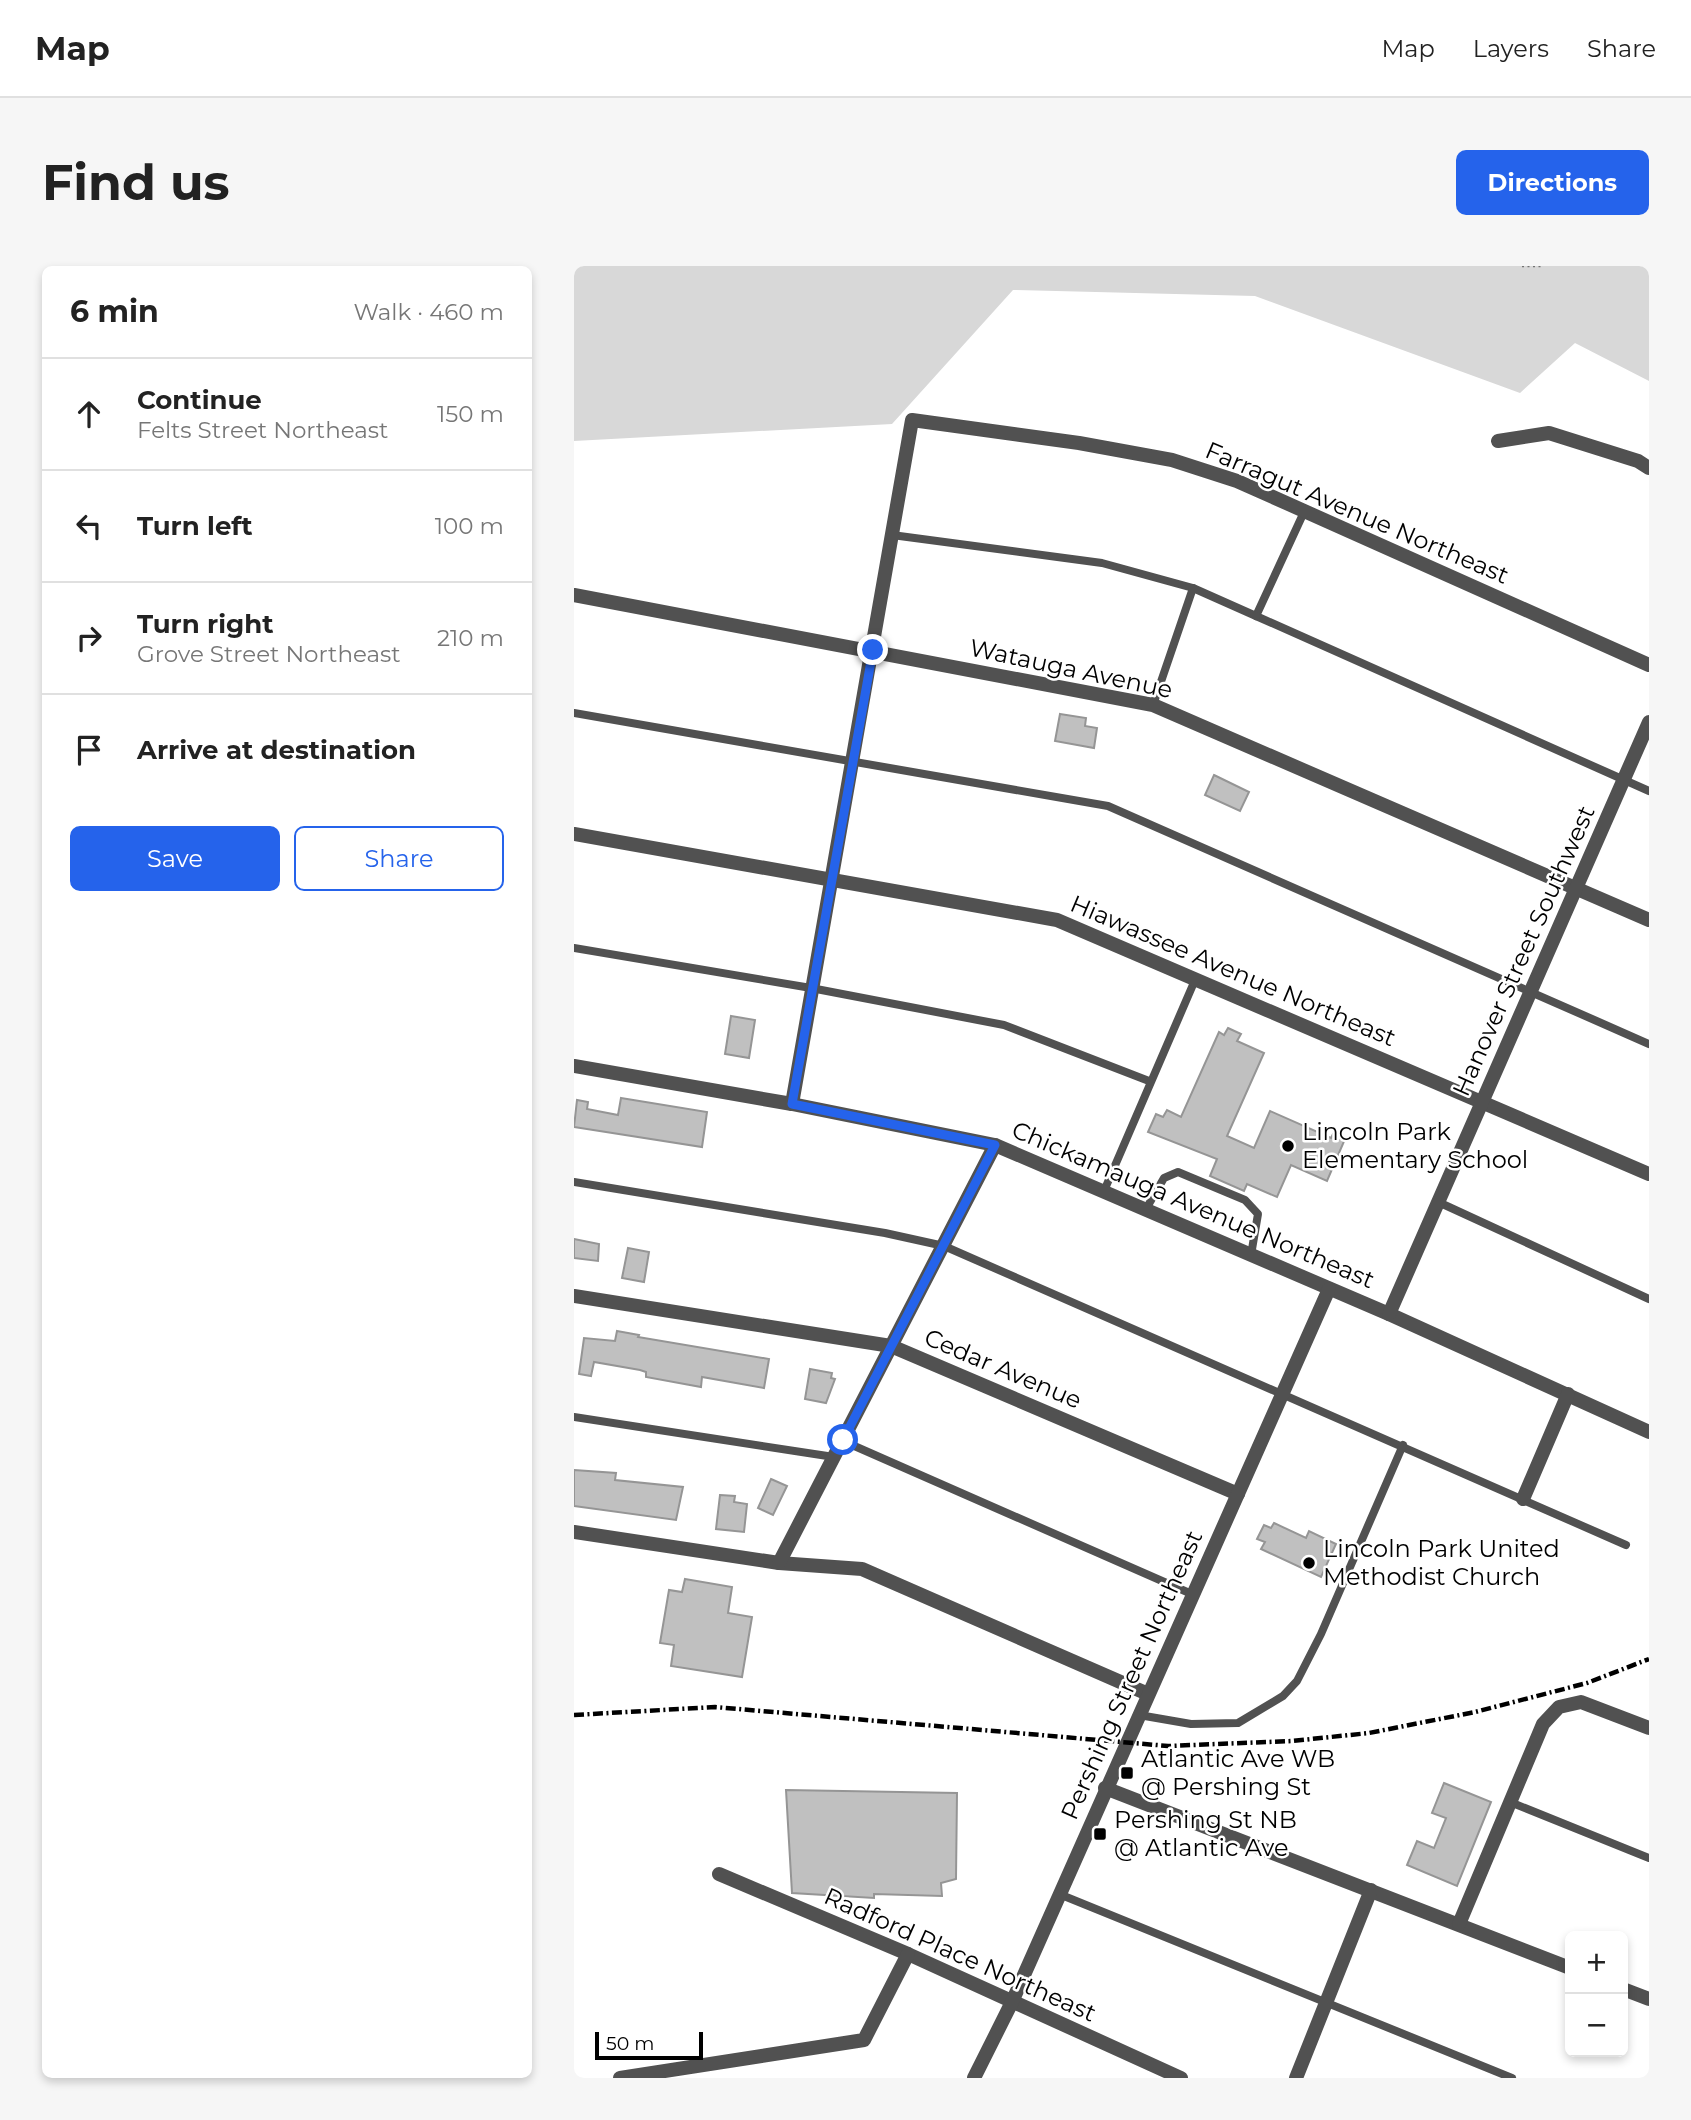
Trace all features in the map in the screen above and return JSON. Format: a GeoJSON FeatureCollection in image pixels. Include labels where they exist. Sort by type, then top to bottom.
{"type":"FeatureCollection","features":[{"type":"Feature","properties":{"kind":"street","name":"Farragut Avenue Northeast"},"geometry":{"type":"LineString","coordinates":[[892,535],[912,420],[1079,443],[1172,460],[1237,481],[1649,665]]}},
{"type":"Feature","properties":{"kind":"street"},"geometry":{"type":"LineString","coordinates":[[1498,441],[1549,433],[1639,461],[1649,468]]}},
{"type":"Feature","properties":{"kind":"street"},"geometry":{"type":"LineString","coordinates":[[792,1104],[892,535]]}},
{"type":"Feature","properties":{"kind":"street","name":"Watauga Avenue"},"geometry":{"type":"LineString","coordinates":[[574,595],[1153,705],[1649,920]]}},
{"type":"Feature","properties":{"kind":"street","name":"Hanover Street Southwest"},"geometry":{"type":"LineString","coordinates":[[1389,1314],[1436,1201],[1649,722]]}},
{"type":"Feature","properties":{"kind":"street","name":"Hiawassee Avenue Northeast"},"geometry":{"type":"LineString","coordinates":[[574,834],[1057,920],[1649,1174]]}},
{"type":"Feature","properties":{"kind":"street","name":"Chickamauga Avenue Northeast"},"geometry":{"type":"LineString","coordinates":[[574,1066],[792,1104],[995,1145],[1389,1314],[1649,1432]]}},
{"type":"Feature","properties":{"kind":"street"},"geometry":{"type":"LineString","coordinates":[[779,1563],[995,1145]]}},
{"type":"Feature","properties":{"kind":"street","name":"Pershing Street Northeast"},"geometry":{"type":"LineString","coordinates":[[974,2078],[1012,2002],[1329,1289]]}},
{"type":"Feature","properties":{"kind":"street","name":"Cedar Avenue"},"geometry":{"type":"LineString","coordinates":[[574,1296],[891,1346],[1238,1494]]}},
{"type":"Feature","properties":{"kind":"street"},"geometry":{"type":"LineString","coordinates":[[1523,1499],[1568,1394]]}},
{"type":"Feature","properties":{"kind":"street"},"geometry":{"type":"LineString","coordinates":[[574,1532],[779,1563],[862,1569],[1148,1694]]}},
{"type":"Feature","properties":{"kind":"street"},"geometry":{"type":"LineString","coordinates":[[1459,1924],[1543,1724],[1559,1707],[1581,1702],[1649,1728]]}},
{"type":"Feature","properties":{"kind":"street"},"geometry":{"type":"LineString","coordinates":[[1105,1788],[1565,1966]]}},
{"type":"Feature","properties":{"kind":"street","name":"Radford Place Northeast"},"geometry":{"type":"LineString","coordinates":[[719,1874],[908,1954],[1181,2078]]}},
{"type":"Feature","properties":{"kind":"street"},"geometry":{"type":"LineString","coordinates":[[1296,2078],[1371,1890]]}},
{"type":"Feature","properties":{"kind":"street"},"geometry":{"type":"LineString","coordinates":[[620,2078],[864,2040],[908,1954]]}},
{"type":"Feature","properties":{"kind":"street"},"geometry":{"type":"LineString","coordinates":[[1628,1991],[1649,1999]]}},
{"type":"Feature","properties":{"kind":"lane"},"geometry":{"type":"LineString","coordinates":[[1256,616],[1304,512]]}},
{"type":"Feature","properties":{"kind":"lane"},"geometry":{"type":"LineString","coordinates":[[892,535],[1102,563],[1193,588],[1649,792]]}},
{"type":"Feature","properties":{"kind":"lane"},"geometry":{"type":"LineString","coordinates":[[1153,705],[1193,588]]}},
{"type":"Feature","properties":{"kind":"lane"},"geometry":{"type":"LineString","coordinates":[[574,713],[1108,806],[1649,1044]]}},
{"type":"Feature","properties":{"kind":"lane"},"geometry":{"type":"LineString","coordinates":[[574,948],[811,988],[1004,1025],[1150,1081]]}},
{"type":"Feature","properties":{"kind":"lane"},"geometry":{"type":"LineString","coordinates":[[1104,1191],[1195,980]]}},
{"type":"Feature","properties":{"kind":"lane"},"geometry":{"type":"LineString","coordinates":[[1146,1209],[1164,1178],[1178,1172],[1245,1200],[1258,1214],[1251,1255]]}},
{"type":"Feature","properties":{"kind":"lane"},"geometry":{"type":"LineString","coordinates":[[574,1182],[885,1233],[944,1246],[1626,1545]]}},
{"type":"Feature","properties":{"kind":"lane"},"geometry":{"type":"LineString","coordinates":[[1436,1201],[1649,1299]]}},
{"type":"Feature","properties":{"kind":"lane"},"geometry":{"type":"LineString","coordinates":[[574,1417],[834,1457]]}},
{"type":"Feature","properties":{"kind":"lane"},"geometry":{"type":"LineString","coordinates":[[843,1440],[1194,1595]]}},
{"type":"Feature","properties":{"kind":"lane"},"geometry":{"type":"LineString","coordinates":[[1138,1715],[1191,1724],[1238,1723],[1283,1696],[1297,1681],[1321,1634],[1403,1446]]}},
{"type":"Feature","properties":{"kind":"lane"},"geometry":{"type":"LineString","coordinates":[[1510,1802],[1649,1858]]}},
{"type":"Feature","properties":{"kind":"lane"},"geometry":{"type":"LineString","coordinates":[[1059,1894],[1512,2078]]}},
{"type":"Feature","properties":{"kind":"path"},"geometry":{"type":"LineString","coordinates":[[1522,266],[1544,266]]}},
{"type":"Feature","properties":{"kind":"shaded area"},"geometry":{"type":"Polygon","coordinates":[[[574,266],[1649,266],[1649,381],[1575,343],[1520,393],[1255,296],[1013,290],[892,424],[574,441],[574,266]]]}},
{"type":"Feature","properties":{"kind":"building"},"geometry":{"type":"Polygon","coordinates":[[[1060,714],[1086,718],[1085,726],[1097,728],[1094,748],[1055,741],[1060,714]]]}},
{"type":"Feature","properties":{"kind":"building"},"geometry":{"type":"Polygon","coordinates":[[[1214,775],[1249,792],[1240,811],[1205,795],[1214,775]]]}},
{"type":"Feature","properties":{"kind":"building"},"geometry":{"type":"Polygon","coordinates":[[[731,1016],[755,1020],[749,1058],[725,1054],[731,1016]]]}},
{"type":"Feature","properties":{"kind":"building","name":"Lincoln Park Elementary School"},"geometry":{"type":"Polygon","coordinates":[[[1228,1028],[1241,1034],[1237,1041],[1264,1053],[1227,1136],[1254,1148],[1270,1111],[1331,1138],[1333,1134],[1345,1139],[1327,1181],[1291,1165],[1277,1197],[1247,1184],[1244,1191],[1210,1176],[1217,1159],[1148,1132],[1156,1114],[1163,1117],[1167,1110],[1181,1117],[1219,1032],[1224,1035],[1228,1028]]]}},
{"type":"Feature","properties":{"kind":"building"},"geometry":{"type":"Polygon","coordinates":[[[621,1098],[707,1112],[702,1147],[574,1127],[577,1100],[588,1102],[587,1109],[618,1115],[621,1098]]]}},
{"type":"Feature","properties":{"kind":"building"},"geometry":{"type":"Polygon","coordinates":[[[574,1239],[599,1244],[598,1261],[574,1258],[574,1239]]]}},
{"type":"Feature","properties":{"kind":"building"},"geometry":{"type":"Polygon","coordinates":[[[628,1248],[649,1252],[644,1282],[622,1278],[628,1248]]]}},
{"type":"Feature","properties":{"kind":"building"},"geometry":{"type":"Polygon","coordinates":[[[617,1331],[769,1359],[764,1388],[702,1377],[701,1387],[646,1377],[646,1372],[640,1370],[594,1362],[591,1376],[579,1374],[584,1338],[615,1341],[617,1331]]]}},
{"type":"Feature","properties":{"kind":"building"},"geometry":{"type":"Polygon","coordinates":[[[810,1369],[832,1373],[831,1378],[835,1379],[826,1403],[805,1399],[810,1369]]]}},
{"type":"Feature","properties":{"kind":"building"},"geometry":{"type":"Polygon","coordinates":[[[574,1470],[616,1473],[615,1480],[683,1487],[676,1520],[574,1506],[574,1470]]]}},
{"type":"Feature","properties":{"kind":"building"},"geometry":{"type":"Polygon","coordinates":[[[771,1479],[787,1486],[773,1515],[758,1508],[771,1479]]]}},
{"type":"Feature","properties":{"kind":"building"},"geometry":{"type":"Polygon","coordinates":[[[720,1495],[735,1496],[734,1502],[747,1504],[744,1532],[716,1529],[720,1495]]]}},
{"type":"Feature","properties":{"kind":"building","name":"Lincoln Park United Methodist Church"},"geometry":{"type":"Polygon","coordinates":[[[1274,1523],[1306,1538],[1309,1531],[1336,1544],[1321,1577],[1261,1549],[1265,1542],[1257,1539],[1264,1525],[1271,1528],[1274,1523]]]}},
{"type":"Feature","properties":{"kind":"building"},"geometry":{"type":"Polygon","coordinates":[[[685,1579],[732,1587],[728,1613],[752,1617],[742,1677],[671,1666],[674,1645],[660,1643],[669,1590],[682,1592],[685,1579]]]}},
{"type":"Feature","properties":{"kind":"building"},"geometry":{"type":"Polygon","coordinates":[[[1444,1783],[1491,1802],[1457,1886],[1407,1865],[1417,1841],[1434,1848],[1446,1818],[1432,1813],[1444,1783]]]}},
{"type":"Feature","properties":{"kind":"building"},"geometry":{"type":"Polygon","coordinates":[[[786,1790],[957,1793],[956,1879],[941,1883],[942,1896],[874,1894],[874,1898],[792,1893],[786,1790]]]}},
{"type":"Feature","properties":{"kind":"railway"},"geometry":{"type":"LineString","coordinates":[[574,1715],[715,1707],[1168,1746],[1292,1741],[1369,1733],[1475,1712],[1587,1683],[1649,1659]]}},
{"type":"Feature","properties":{"kind":"place","name":"Lincoln Park Elementary School"},"geometry":{"type":"Point","coordinates":[1288,1146]}},
{"type":"Feature","properties":{"kind":"place","name":"Lincoln Park United Methodist Church"},"geometry":{"type":"Point","coordinates":[1309,1563]}},
{"type":"Feature","properties":{"kind":"place","name":"Atlantic Ave WB @ Pershing St"},"geometry":{"type":"Point","coordinates":[1127,1773]}},
{"type":"Feature","properties":{"kind":"place","name":"Pershing St NB @ Atlantic Ave"},"geometry":{"type":"Point","coordinates":[1100,1834]}},
{"type":"Feature","properties":{"kind":"route"},"geometry":{"type":"LineString","coordinates":[[843,1440],[995,1145],[792,1104],[830,878],[873,650]]}}]}
